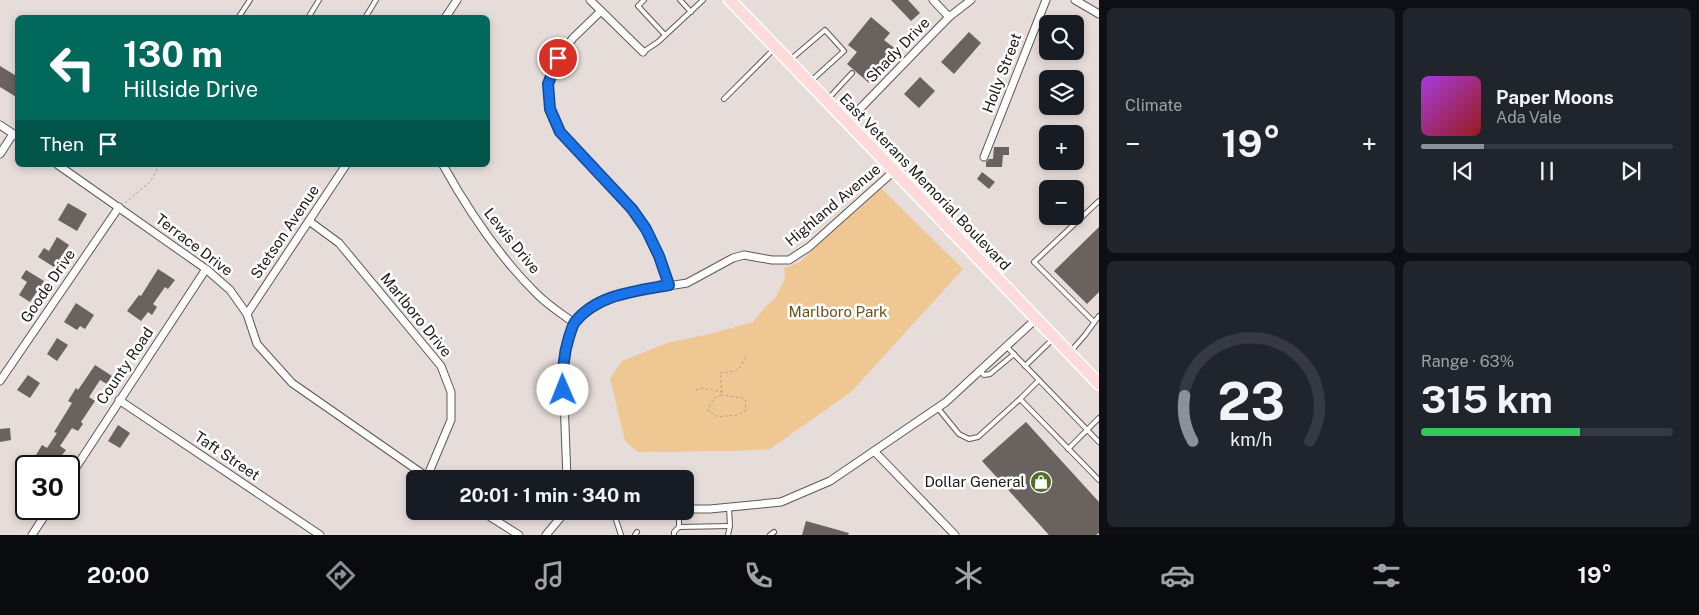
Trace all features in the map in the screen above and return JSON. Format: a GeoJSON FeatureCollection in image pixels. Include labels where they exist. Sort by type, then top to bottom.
{"type":"FeatureCollection","features":[{"type":"Feature","properties":{"kind":"main road","name":"East Veterans Memorial Boulevard"},"geometry":{"type":"LineString","coordinates":[[730,0],[1069,353],[1097,378]]}},
{"type":"Feature","properties":{"kind":"street"},"geometry":{"type":"LineString","coordinates":[[447,15],[457,0]]}},
{"type":"Feature","properties":{"kind":"street"},"geometry":{"type":"LineString","coordinates":[[590,0],[643,52]]}},
{"type":"Feature","properties":{"kind":"street"},"geometry":{"type":"LineString","coordinates":[[933,0],[949,17]]}},
{"type":"Feature","properties":{"kind":"street","name":"Shady Drive"},"geometry":{"type":"LineString","coordinates":[[847,122],[949,17],[971,0]]}},
{"type":"Feature","properties":{"kind":"street","name":"Holly Street"},"geometry":{"type":"LineString","coordinates":[[984,157],[1046,0]]}},
{"type":"Feature","properties":{"kind":"street"},"geometry":{"type":"LineString","coordinates":[[1074,0],[1085,2],[1099,14]]}},
{"type":"Feature","properties":{"kind":"street"},"geometry":{"type":"LineString","coordinates":[[601,11],[572,38],[558,58],[548,84],[550,109],[560,132],[632,209],[646,229],[659,256],[669,285]]}},
{"type":"Feature","properties":{"kind":"street"},"geometry":{"type":"LineString","coordinates":[[0,125],[15,136],[0,154]]}},
{"type":"Feature","properties":{"kind":"street","name":"Terrace Drive"},"geometry":{"type":"LineString","coordinates":[[61,167],[206,269],[230,290],[247,314],[257,344],[292,383],[417,470]]}},
{"type":"Feature","properties":{"kind":"street","name":"Stetson Avenue"},"geometry":{"type":"LineString","coordinates":[[247,314],[345,167]]}},
{"type":"Feature","properties":{"kind":"street","name":"Lewis Drive"},"geometry":{"type":"LineString","coordinates":[[444,167],[463,201],[509,263],[538,295],[574,323]]}},
{"type":"Feature","properties":{"kind":"street","name":"Highland Avenue"},"geometry":{"type":"LineString","coordinates":[[574,323],[603,300],[625,293],[687,283],[733,258],[744,255],[772,260],[789,260],[809,247],[894,171]]}},
{"type":"Feature","properties":{"kind":"street","name":"Goode Drive"},"geometry":{"type":"LineString","coordinates":[[0,381],[119,207]]}},
{"type":"Feature","properties":{"kind":"street","name":"Marlboro Drive"},"geometry":{"type":"LineString","coordinates":[[309,221],[339,243],[441,366],[451,392],[450,420],[431,470]]}},
{"type":"Feature","properties":{"kind":"street","name":"County Road"},"geometry":{"type":"LineString","coordinates":[[80,461],[206,269]]}},
{"type":"Feature","properties":{"kind":"street"},"geometry":{"type":"LineString","coordinates":[[694,509],[781,502],[830,481],[937,407],[1007,347],[1036,319]]}},
{"type":"Feature","properties":{"kind":"street"},"geometry":{"type":"LineString","coordinates":[[567,470],[563,372],[564,354],[574,323]]}},
{"type":"Feature","properties":{"kind":"street","name":"Taft Street"},"geometry":{"type":"LineString","coordinates":[[119,400],[320,535]]}},
{"type":"Feature","properties":{"kind":"street"},"geometry":{"type":"LineString","coordinates":[[874,451],[955,535]]}},
{"type":"Feature","properties":{"kind":"street"},"geometry":{"type":"LineString","coordinates":[[32,535],[42,520]]}},
{"type":"Feature","properties":{"kind":"street"},"geometry":{"type":"LineString","coordinates":[[496,520],[519,535]]}},
{"type":"Feature","properties":{"kind":"street"},"geometry":{"type":"LineString","coordinates":[[546,535],[558,520]]}},
{"type":"Feature","properties":{"kind":"lane"},"geometry":{"type":"LineString","coordinates":[[240,15],[250,0]]}},
{"type":"Feature","properties":{"kind":"lane"},"geometry":{"type":"LineString","coordinates":[[310,15],[319,0]]}},
{"type":"Feature","properties":{"kind":"lane"},"geometry":{"type":"LineString","coordinates":[[367,15],[376,0]]}},
{"type":"Feature","properties":{"kind":"lane"},"geometry":{"type":"LineString","coordinates":[[644,0],[638,6],[665,35]]}},
{"type":"Feature","properties":{"kind":"lane"},"geometry":{"type":"LineString","coordinates":[[680,0],[691,12]]}},
{"type":"Feature","properties":{"kind":"lane"},"geometry":{"type":"LineString","coordinates":[[643,52],[665,35],[703,0]]}},
{"type":"Feature","properties":{"kind":"lane"},"geometry":{"type":"LineString","coordinates":[[789,61],[825,30],[844,51],[809,83]]}},
{"type":"Feature","properties":{"kind":"lane"},"geometry":{"type":"LineString","coordinates":[[724,99],[776,48]]}},
{"type":"Feature","properties":{"kind":"lane"},"geometry":{"type":"LineString","coordinates":[[826,100],[852,73]]}},
{"type":"Feature","properties":{"kind":"lane"},"geometry":{"type":"LineString","coordinates":[[1094,322],[1034,262],[1099,200]]}},
{"type":"Feature","properties":{"kind":"lane"},"geometry":{"type":"LineString","coordinates":[[1069,353],[1099,316]]}},
{"type":"Feature","properties":{"kind":"lane"},"geometry":{"type":"LineString","coordinates":[[1025,366],[1054,337]]}},
{"type":"Feature","properties":{"kind":"lane"},"geometry":{"type":"LineString","coordinates":[[1007,347],[1099,442]]}},
{"type":"Feature","properties":{"kind":"lane"},"geometry":{"type":"LineString","coordinates":[[980,371],[984,374],[990,374],[1014,354]]}},
{"type":"Feature","properties":{"kind":"lane"},"geometry":{"type":"LineString","coordinates":[[937,407],[959,434],[969,439],[978,437],[1039,380]]}},
{"type":"Feature","properties":{"kind":"lane"},"geometry":{"type":"LineString","coordinates":[[1020,399],[1099,480]]}},
{"type":"Feature","properties":{"kind":"lane"},"geometry":{"type":"LineString","coordinates":[[1068,449],[1099,418]]}},
{"type":"Feature","properties":{"kind":"lane"},"geometry":{"type":"LineString","coordinates":[[728,535],[730,526],[729,507]]}},
{"type":"Feature","properties":{"kind":"lane"},"geometry":{"type":"LineString","coordinates":[[616,520],[621,535]]}},
{"type":"Feature","properties":{"kind":"lane"},"geometry":{"type":"LineString","coordinates":[[679,520],[679,527]]}},
{"type":"Feature","properties":{"kind":"lane"},"geometry":{"type":"LineString","coordinates":[[674,535],[674,532],[679,527],[730,526]]}},
{"type":"Feature","properties":{"kind":"path"},"geometry":{"type":"LineString","coordinates":[[119,207],[131,199],[150,181],[158,167]]}},
{"type":"Feature","properties":{"kind":"path"},"geometry":{"type":"LineString","coordinates":[[722,395],[720,373],[735,372],[741,368],[747,355]]}},
{"type":"Feature","properties":{"kind":"path"},"geometry":{"type":"LineString","coordinates":[[696,390],[702,388],[722,392]]}},
{"type":"Feature","properties":{"kind":"path"},"geometry":{"type":"LineString","coordinates":[[722,395],[742,398],[746,401],[745,411],[738,416],[718,417],[710,413],[708,410],[711,402],[714,398],[722,395]]}},
{"type":"Feature","properties":{"kind":"green space","name":"Marlboro Park"},"geometry":{"type":"Polygon","coordinates":[[[878,185],[963,269],[851,392],[770,449],[638,452],[625,441],[610,378],[622,361],[667,343],[753,322],[767,305],[775,299],[785,278],[784,268],[800,262],[878,185]]]}},
{"type":"Feature","properties":{"kind":"building"},"geometry":{"type":"Polygon","coordinates":[[[891,0],[908,0],[920,13],[911,21],[891,0]]]}},
{"type":"Feature","properties":{"kind":"building"},"geometry":{"type":"Polygon","coordinates":[[[871,17],[890,33],[884,40],[897,50],[869,83],[847,64],[857,52],[848,45],[871,17]]]}},
{"type":"Feature","properties":{"kind":"building"},"geometry":{"type":"Polygon","coordinates":[[[969,32],[981,43],[954,74],[941,62],[969,32]]]}},
{"type":"Feature","properties":{"kind":"building"},"geometry":{"type":"Polygon","coordinates":[[[0,66],[15,75],[15,96],[0,87],[0,66]]]}},
{"type":"Feature","properties":{"kind":"building"},"geometry":{"type":"Polygon","coordinates":[[[920,77],[935,91],[919,108],[904,94],[920,77]]]}},
{"type":"Feature","properties":{"kind":"building"},"geometry":{"type":"Polygon","coordinates":[[[994,147],[1009,147],[1009,155],[1003,155],[1002,167],[986,167],[986,162],[989,159],[993,159],[994,147]]]}},
{"type":"Feature","properties":{"kind":"building"},"geometry":{"type":"Polygon","coordinates":[[[982,172],[995,182],[989,189],[977,179],[982,172]]]}},
{"type":"Feature","properties":{"kind":"building"},"geometry":{"type":"Polygon","coordinates":[[[68,203],[87,214],[77,231],[58,220],[68,203]]]}},
{"type":"Feature","properties":{"kind":"building"},"geometry":{"type":"Polygon","coordinates":[[[1099,227],[1099,292],[1087,304],[1054,271],[1099,227]]]}},
{"type":"Feature","properties":{"kind":"building"},"geometry":{"type":"Polygon","coordinates":[[[57,237],[69,245],[54,267],[38,257],[44,248],[49,251],[57,237]]]}},
{"type":"Feature","properties":{"kind":"building"},"geometry":{"type":"Polygon","coordinates":[[[158,269],[175,280],[168,289],[165,287],[153,304],[157,307],[152,315],[148,312],[141,321],[127,311],[139,295],[141,296],[158,269]]]}},
{"type":"Feature","properties":{"kind":"building"},"geometry":{"type":"Polygon","coordinates":[[[26,270],[44,281],[30,302],[19,295],[27,282],[21,278],[26,270]]]}},
{"type":"Feature","properties":{"kind":"building"},"geometry":{"type":"Polygon","coordinates":[[[76,303],[94,315],[85,329],[80,326],[77,330],[64,322],[76,303]]]}},
{"type":"Feature","properties":{"kind":"building"},"geometry":{"type":"Polygon","coordinates":[[[57,338],[68,345],[57,361],[47,354],[57,338]]]}},
{"type":"Feature","properties":{"kind":"building"},"geometry":{"type":"Polygon","coordinates":[[[95,365],[112,376],[107,384],[100,380],[89,397],[95,401],[81,422],[83,424],[78,431],[72,428],[60,446],[66,450],[62,455],[36,455],[42,445],[47,448],[57,433],[54,432],[72,403],[68,401],[76,388],[78,390],[95,365]]]}},
{"type":"Feature","properties":{"kind":"building"},"geometry":{"type":"Polygon","coordinates":[[[28,375],[40,383],[30,398],[17,390],[28,375]]]}},
{"type":"Feature","properties":{"kind":"building","name":"Dollar General"},"geometry":{"type":"Polygon","coordinates":[[[1026,422],[1099,502],[1099,533],[1096,535],[1049,535],[982,461],[1026,422]]]}},
{"type":"Feature","properties":{"kind":"building"},"geometry":{"type":"Polygon","coordinates":[[[118,425],[130,433],[120,448],[108,441],[118,425]]]}},
{"type":"Feature","properties":{"kind":"building"},"geometry":{"type":"Polygon","coordinates":[[[10,428],[11,440],[0,442],[0,429],[10,428]]]}},
{"type":"Feature","properties":{"kind":"building"},"geometry":{"type":"Polygon","coordinates":[[[806,521],[849,533],[848,535],[802,535],[806,521]]]}},
{"type":"Feature","properties":{"kind":"place","name":"Dollar General"},"geometry":{"type":"Point","coordinates":[1041,482]}},
{"type":"Feature","properties":{"kind":"route"},"geometry":{"type":"LineString","coordinates":[[558,58],[548,84],[550,109],[560,132],[632,209],[646,229],[659,256],[669,285],[625,293],[603,300],[574,323],[564,354],[563,390]]}}]}
